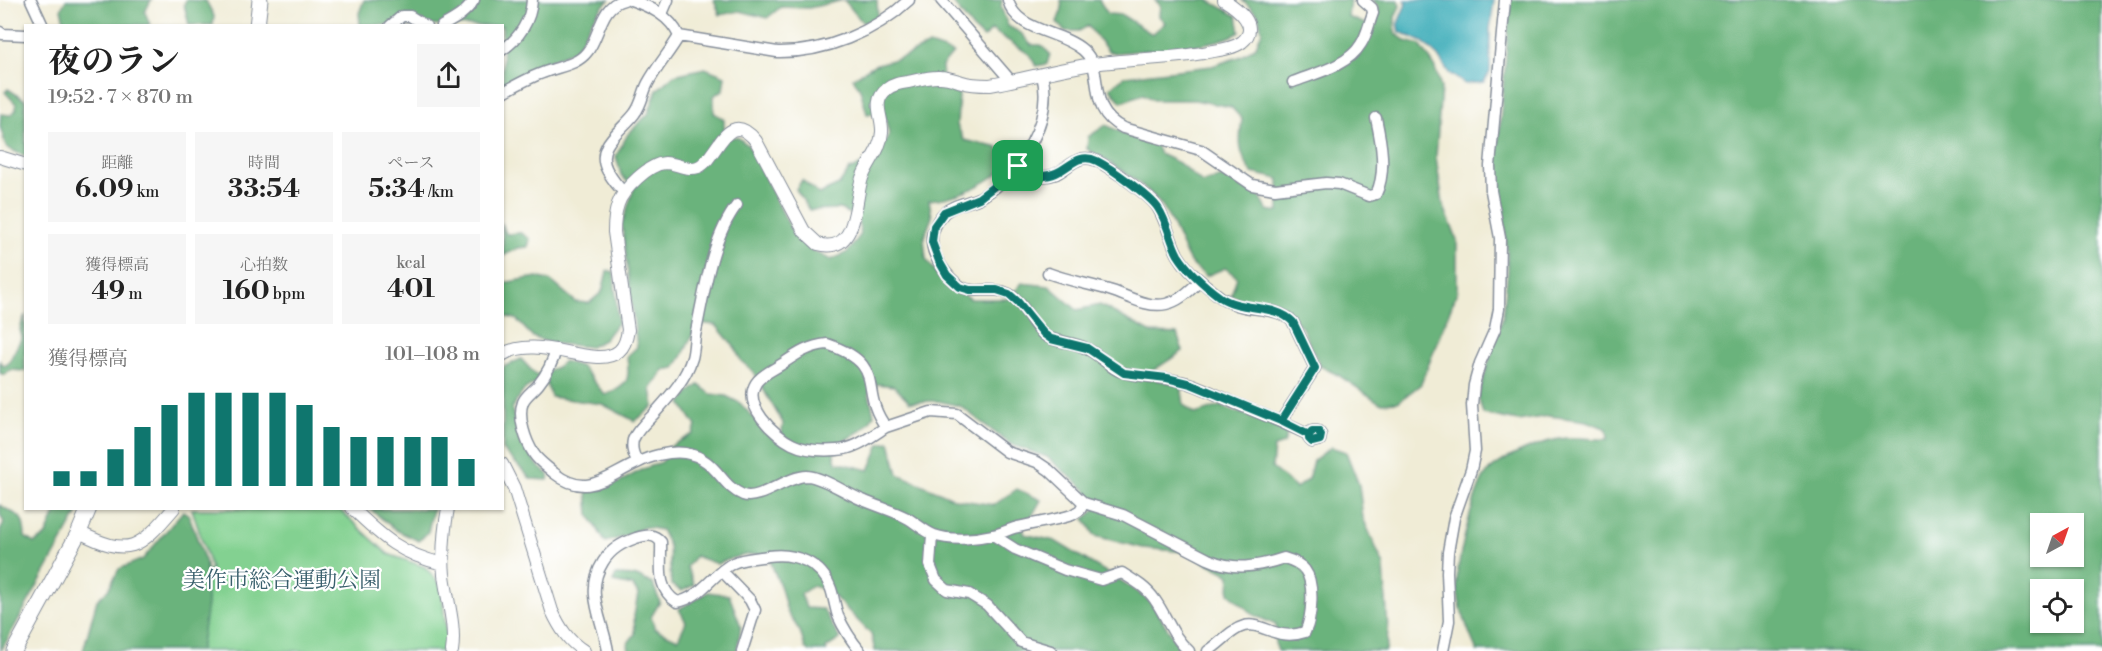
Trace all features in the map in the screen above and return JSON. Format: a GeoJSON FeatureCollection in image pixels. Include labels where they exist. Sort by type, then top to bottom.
{"type":"FeatureCollection","features":[{"type":"Feature","properties":{"kind":"main road"},"geometry":{"type":"LineString","coordinates":[[257,24],[260,0]]}},
{"type":"Feature","properties":{"kind":"main road"},"geometry":{"type":"LineString","coordinates":[[14,651],[79,532],[88,510]]}},
{"type":"Feature","properties":{"kind":"street"},"geometry":{"type":"LineString","coordinates":[[31,0],[42,24]]}},
{"type":"Feature","properties":{"kind":"street"},"geometry":{"type":"LineString","coordinates":[[446,24],[470,7],[474,0]]}},
{"type":"Feature","properties":{"kind":"street"},"geometry":{"type":"LineString","coordinates":[[504,49],[512,44],[520,34],[532,9],[532,0]]}},
{"type":"Feature","properties":{"kind":"street"},"geometry":{"type":"LineString","coordinates":[[504,92],[545,72],[579,61],[592,46],[606,14],[613,5],[624,0]]}},
{"type":"Feature","properties":{"kind":"street"},"geometry":{"type":"LineString","coordinates":[[631,0],[662,14],[670,21],[679,36],[791,53],[830,44],[874,28],[909,0]]}},
{"type":"Feature","properties":{"kind":"street"},"geometry":{"type":"LineString","coordinates":[[662,14],[668,0]]}},
{"type":"Feature","properties":{"kind":"street"},"geometry":{"type":"LineString","coordinates":[[941,0],[1011,81]]}},
{"type":"Feature","properties":{"kind":"street"},"geometry":{"type":"LineString","coordinates":[[1008,0],[1011,10],[1018,18],[1073,43],[1084,51],[1092,64],[1104,112],[1112,122],[1124,128],[1201,150],[1252,185],[1265,189],[1326,183],[1340,184],[1369,196],[1376,194],[1382,173],[1381,140],[1376,118]]}},
{"type":"Feature","properties":{"kind":"street"},"geometry":{"type":"LineString","coordinates":[[504,354],[524,346],[600,357],[610,356],[621,350],[628,330],[614,218],[618,202],[624,192],[654,166],[664,163],[689,168],[698,167],[710,157],[727,133],[735,130],[745,132],[756,141],[804,231],[818,244],[833,245],[847,236],[851,227],[861,181],[880,140],[881,121],[877,104],[886,90],[895,85],[932,77],[951,78],[978,85],[1011,81],[1092,64],[1173,57],[1235,46],[1244,40],[1248,33],[1248,24],[1238,8],[1224,0]]}},
{"type":"Feature","properties":{"kind":"street"},"geometry":{"type":"LineString","coordinates":[[1293,82],[1352,55],[1362,43],[1373,13],[1372,8],[1363,0]]}},
{"type":"Feature","properties":{"kind":"street"},"geometry":{"type":"LineString","coordinates":[[1443,651],[1449,621],[1448,552],[1454,518],[1471,470],[1475,451],[1472,405],[1474,385],[1480,363],[1495,329],[1499,309],[1500,237],[1491,191],[1490,166],[1505,0]]}},
{"type":"Feature","properties":{"kind":"street"},"geometry":{"type":"LineString","coordinates":[[392,24],[402,16],[410,16],[423,24]]}},
{"type":"Feature","properties":{"kind":"street"},"geometry":{"type":"LineString","coordinates":[[0,32],[24,35]]}},
{"type":"Feature","properties":{"kind":"street"},"geometry":{"type":"LineString","coordinates":[[624,192],[612,180],[604,164],[603,153],[618,130],[636,113],[642,102],[646,85],[679,36]]}},
{"type":"Feature","properties":{"kind":"street"},"geometry":{"type":"LineString","coordinates":[[1042,75],[1044,82],[1042,114],[1029,148],[1018,166],[1004,180],[979,198],[944,212],[934,226],[932,242],[947,275],[960,287],[970,290],[997,290],[1009,294],[1051,339],[1087,348],[1124,373],[1167,378],[1191,384],[1309,435]]}},
{"type":"Feature","properties":{"kind":"street"},"geometry":{"type":"LineString","coordinates":[[0,157],[24,164]]}},
{"type":"Feature","properties":{"kind":"street"},"geometry":{"type":"LineString","coordinates":[[1018,166],[1027,174],[1044,176],[1055,174],[1072,162],[1083,158],[1093,159],[1105,165],[1154,202],[1170,230],[1178,254],[1200,281],[1222,298],[1236,305],[1276,312],[1293,322],[1315,368],[1281,421]]}},
{"type":"Feature","properties":{"kind":"street"},"geometry":{"type":"LineString","coordinates":[[637,462],[632,452],[633,440],[676,387],[692,358],[714,255],[725,224],[737,205]]}},
{"type":"Feature","properties":{"kind":"street"},"geometry":{"type":"LineString","coordinates":[[1048,273],[1078,284],[1109,290],[1144,303],[1163,305],[1185,295],[1200,281]]}},
{"type":"Feature","properties":{"kind":"street"},"geometry":{"type":"LineString","coordinates":[[886,427],[875,402],[868,372],[861,361],[845,350],[827,344],[812,346],[764,375],[756,383],[752,396],[758,411],[777,435],[804,449],[837,450],[857,446],[886,427],[931,412],[957,414],[1007,452],[1037,462],[1049,470],[1084,503],[1123,515],[1222,566],[1239,568],[1258,566],[1284,558],[1305,569],[1311,583],[1309,624],[1305,632],[1294,636],[1275,634],[1256,626],[1246,625],[1234,630],[1208,651]]}},
{"type":"Feature","properties":{"kind":"street"},"geometry":{"type":"LineString","coordinates":[[556,349],[545,376],[523,402],[522,422],[535,455],[558,476],[571,483],[598,484],[637,462],[662,454],[685,453],[704,459],[744,496],[754,496],[792,479],[807,476],[820,479],[841,491],[909,519],[933,535],[966,538],[993,535],[1013,528],[1072,515],[1080,510],[1084,503]]}},
{"type":"Feature","properties":{"kind":"street"},"geometry":{"type":"LineString","coordinates":[[504,468],[514,488],[552,611],[560,628],[574,644],[584,651]]}},
{"type":"Feature","properties":{"kind":"street"},"geometry":{"type":"LineString","coordinates":[[79,532],[109,546],[122,548],[136,545],[146,539],[172,510]]}},
{"type":"Feature","properties":{"kind":"street"},"geometry":{"type":"LineString","coordinates":[[354,510],[395,546],[412,555],[443,564]]}},
{"type":"Feature","properties":{"kind":"street"},"geometry":{"type":"LineString","coordinates":[[448,510],[443,564],[452,624],[452,651]]}},
{"type":"Feature","properties":{"kind":"street"},"geometry":{"type":"LineString","coordinates":[[608,651],[594,585],[601,565],[613,549],[649,535],[657,537],[661,542],[662,585],[667,596],[677,602],[696,594],[732,563],[743,560],[778,555],[795,556],[817,567],[831,589],[838,614],[848,636],[860,651]]}},
{"type":"Feature","properties":{"kind":"street"},"geometry":{"type":"LineString","coordinates":[[933,535],[930,565],[936,579],[947,590],[969,594],[987,605],[1021,642],[1051,651]]}},
{"type":"Feature","properties":{"kind":"street"},"geometry":{"type":"LineString","coordinates":[[993,535],[1015,549],[1101,580],[1122,573],[1142,585],[1156,600],[1172,630],[1190,651]]}},
{"type":"Feature","properties":{"kind":"street"},"geometry":{"type":"LineString","coordinates":[[722,571],[750,600],[755,610],[742,651]]}},
{"type":"Feature","properties":{"kind":"green space"},"geometry":{"type":"Polygon","coordinates":[[[66,0],[151,0],[145,12],[150,24],[65,24],[61,9],[66,0]]]}},
{"type":"Feature","properties":{"kind":"green space"},"geometry":{"type":"Polygon","coordinates":[[[186,0],[206,1],[214,16],[213,24],[189,24],[184,4],[186,0]]]}},
{"type":"Feature","properties":{"kind":"green space"},"geometry":{"type":"Polygon","coordinates":[[[364,0],[609,0],[590,24],[576,50],[546,62],[504,85],[504,24],[360,24],[359,13],[364,0]]]}},
{"type":"Feature","properties":{"kind":"green space"},"geometry":{"type":"Polygon","coordinates":[[[714,0],[844,0],[809,8],[781,7],[767,18],[740,11],[720,15],[714,0]]]}},
{"type":"Feature","properties":{"kind":"green space"},"geometry":{"type":"Polygon","coordinates":[[[844,0],[877,0],[878,19],[863,23],[844,0]]]}},
{"type":"Feature","properties":{"kind":"green space"},"geometry":{"type":"Polygon","coordinates":[[[951,0],[1002,0],[1001,7],[1008,26],[1021,33],[1031,45],[1041,45],[1050,54],[1047,64],[1036,66],[1029,54],[992,30],[983,38],[973,29],[951,0]]]}},
{"type":"Feature","properties":{"kind":"green space"},"geometry":{"type":"Polygon","coordinates":[[[1061,0],[1099,0],[1108,14],[1122,15],[1152,34],[1165,23],[1159,16],[1160,5],[1155,0],[1208,0],[1237,16],[1240,32],[1198,45],[1116,53],[1108,51],[1088,26],[1079,31],[1064,31],[1057,22],[1062,9],[1061,0]]]}},
{"type":"Feature","properties":{"kind":"green space"},"geometry":{"type":"Polygon","coordinates":[[[1242,0],[1350,0],[1348,17],[1368,25],[1375,24],[1379,9],[1373,0],[1398,0],[1400,6],[1395,17],[1395,33],[1406,41],[1420,45],[1434,65],[1441,87],[1436,157],[1443,204],[1457,240],[1457,292],[1421,384],[1398,402],[1380,403],[1320,366],[1301,326],[1282,308],[1252,305],[1231,295],[1237,277],[1225,268],[1206,276],[1197,269],[1190,262],[1162,206],[1147,189],[1128,174],[1087,149],[1088,137],[1106,125],[1138,140],[1154,141],[1160,154],[1179,163],[1202,183],[1223,177],[1259,194],[1267,210],[1279,212],[1279,179],[1252,173],[1244,159],[1241,147],[1242,119],[1231,107],[1195,100],[1154,100],[1143,94],[1121,102],[1110,88],[1125,76],[1212,66],[1242,56],[1256,46],[1262,31],[1258,15],[1242,0]]]}},
{"type":"Feature","properties":{"kind":"green space"},"geometry":{"type":"Polygon","coordinates":[[[1511,0],[2102,0],[2102,651],[1477,651],[1461,607],[1457,581],[1468,524],[1477,492],[1483,480],[1488,472],[1504,460],[1537,445],[1567,438],[1608,439],[1607,429],[1587,421],[1549,416],[1518,421],[1483,414],[1478,396],[1503,316],[1508,270],[1504,218],[1495,179],[1511,0]]]}},
{"type":"Feature","properties":{"kind":"green space"},"geometry":{"type":"Polygon","coordinates":[[[929,45],[953,53],[942,66],[943,85],[959,94],[957,125],[964,140],[999,148],[1004,169],[969,191],[929,200],[932,217],[924,238],[926,259],[942,280],[971,299],[1008,299],[1022,283],[1049,286],[1077,310],[1100,305],[1152,333],[1177,334],[1183,351],[1143,377],[1181,385],[1184,405],[1195,414],[1220,406],[1277,426],[1287,434],[1284,444],[1274,447],[1272,468],[1296,488],[1308,479],[1313,461],[1331,447],[1346,452],[1359,485],[1363,518],[1384,566],[1388,631],[1386,651],[1278,651],[1275,643],[1276,625],[1254,615],[1229,593],[1230,575],[1186,552],[1143,548],[1095,536],[1085,519],[1096,509],[1087,491],[1047,457],[1010,444],[960,406],[938,401],[910,402],[894,386],[877,384],[869,393],[874,415],[864,427],[834,453],[836,462],[869,470],[880,444],[890,442],[898,474],[955,499],[994,505],[1017,489],[1041,500],[1032,516],[1023,521],[1024,534],[1055,541],[1131,587],[1152,603],[1181,651],[875,651],[871,634],[828,590],[812,586],[801,594],[806,608],[823,609],[840,639],[826,648],[827,651],[809,651],[805,648],[800,631],[787,612],[781,588],[768,556],[762,555],[742,556],[717,564],[695,556],[687,567],[694,585],[682,591],[671,585],[669,546],[661,530],[645,527],[605,542],[589,514],[587,491],[618,483],[643,469],[662,462],[671,446],[693,434],[696,426],[681,403],[699,385],[711,394],[726,396],[740,403],[772,438],[781,442],[783,423],[752,370],[741,361],[736,349],[716,325],[698,323],[675,368],[664,370],[651,389],[654,406],[635,421],[602,404],[551,397],[546,383],[533,384],[524,390],[512,409],[520,442],[540,468],[549,475],[548,480],[531,479],[504,451],[504,367],[521,359],[536,375],[557,367],[564,361],[582,367],[605,395],[623,385],[628,377],[627,356],[637,347],[622,224],[634,188],[621,175],[616,156],[628,134],[648,114],[657,90],[674,75],[705,68],[725,76],[723,90],[714,96],[714,113],[724,119],[728,137],[737,137],[748,145],[792,231],[811,250],[831,260],[848,252],[861,234],[857,218],[840,209],[809,210],[796,189],[802,180],[819,194],[839,185],[849,170],[878,158],[889,134],[884,113],[867,114],[860,89],[853,78],[874,65],[903,57],[929,45]]]}},
{"type":"Feature","properties":{"kind":"green space"},"geometry":{"type":"Polygon","coordinates":[[[8,89],[24,99],[24,156],[6,147],[0,126],[1,114],[10,115],[16,110],[16,104],[5,92],[8,89]]]}},
{"type":"Feature","properties":{"kind":"green space"},"geometry":{"type":"Polygon","coordinates":[[[504,228],[506,234],[521,233],[530,239],[528,247],[518,248],[504,255],[504,228]]]}},
{"type":"Feature","properties":{"kind":"green space"},"geometry":{"type":"Polygon","coordinates":[[[607,271],[614,272],[618,322],[604,340],[590,347],[550,343],[533,337],[516,319],[504,316],[504,283],[537,277],[551,281],[576,302],[589,303],[602,292],[607,271]]]}},
{"type":"Feature","properties":{"kind":"green space"},"geometry":{"type":"Polygon","coordinates":[[[24,318],[24,371],[10,370],[4,375],[0,373],[0,361],[4,366],[8,364],[22,337],[20,329],[24,318]]]}},
{"type":"Feature","properties":{"kind":"green space"},"geometry":{"type":"Polygon","coordinates":[[[0,505],[18,516],[23,523],[25,537],[34,543],[45,537],[57,510],[79,510],[1,651],[0,531],[4,523],[0,514],[0,505]]]}},
{"type":"Feature","properties":{"kind":"green space","name":"美作市総合運動公園"},"geometry":{"type":"Polygon","coordinates":[[[192,510],[340,510],[388,554],[425,567],[441,585],[447,639],[445,651],[193,651],[188,580],[211,569],[192,510]]]}},
{"type":"Feature","properties":{"kind":"green space"},"geometry":{"type":"Polygon","coordinates":[[[371,510],[433,510],[428,532],[419,541],[396,530],[371,510]]]}},
{"type":"Feature","properties":{"kind":"green space"},"geometry":{"type":"Polygon","coordinates":[[[183,511],[189,515],[206,564],[207,604],[200,651],[83,651],[97,600],[108,590],[119,569],[143,559],[183,511]]]}},
{"type":"Feature","properties":{"kind":"green space"},"geometry":{"type":"Polygon","coordinates":[[[616,575],[637,576],[653,584],[660,602],[651,617],[655,629],[678,639],[686,622],[679,609],[708,592],[729,595],[741,626],[737,651],[629,651],[628,643],[635,634],[634,616],[638,594],[633,586],[613,582],[616,575]]]}},
{"type":"Feature","properties":{"kind":"water"},"geometry":{"type":"Polygon","coordinates":[[[1404,0],[1494,0],[1490,29],[1490,72],[1484,82],[1465,84],[1449,73],[1438,56],[1423,42],[1400,32],[1398,23],[1406,4],[1404,0]]]}},
{"type":"Feature","properties":{"kind":"route"},"geometry":{"type":"LineString","coordinates":[[1018,166],[979,198],[944,212],[934,226],[932,242],[939,261],[947,275],[960,287],[970,290],[997,290],[1009,294],[1051,339],[1087,348],[1124,373],[1167,378],[1191,384],[1309,435],[1312,431],[1318,431],[1321,435],[1320,440],[1312,442],[1309,435],[1281,421],[1315,368],[1293,322],[1276,312],[1236,305],[1222,298],[1200,281],[1178,254],[1170,230],[1154,202],[1105,165],[1093,159],[1083,158],[1072,162],[1055,174],[1044,176],[1027,174],[1018,166]]}}]}
